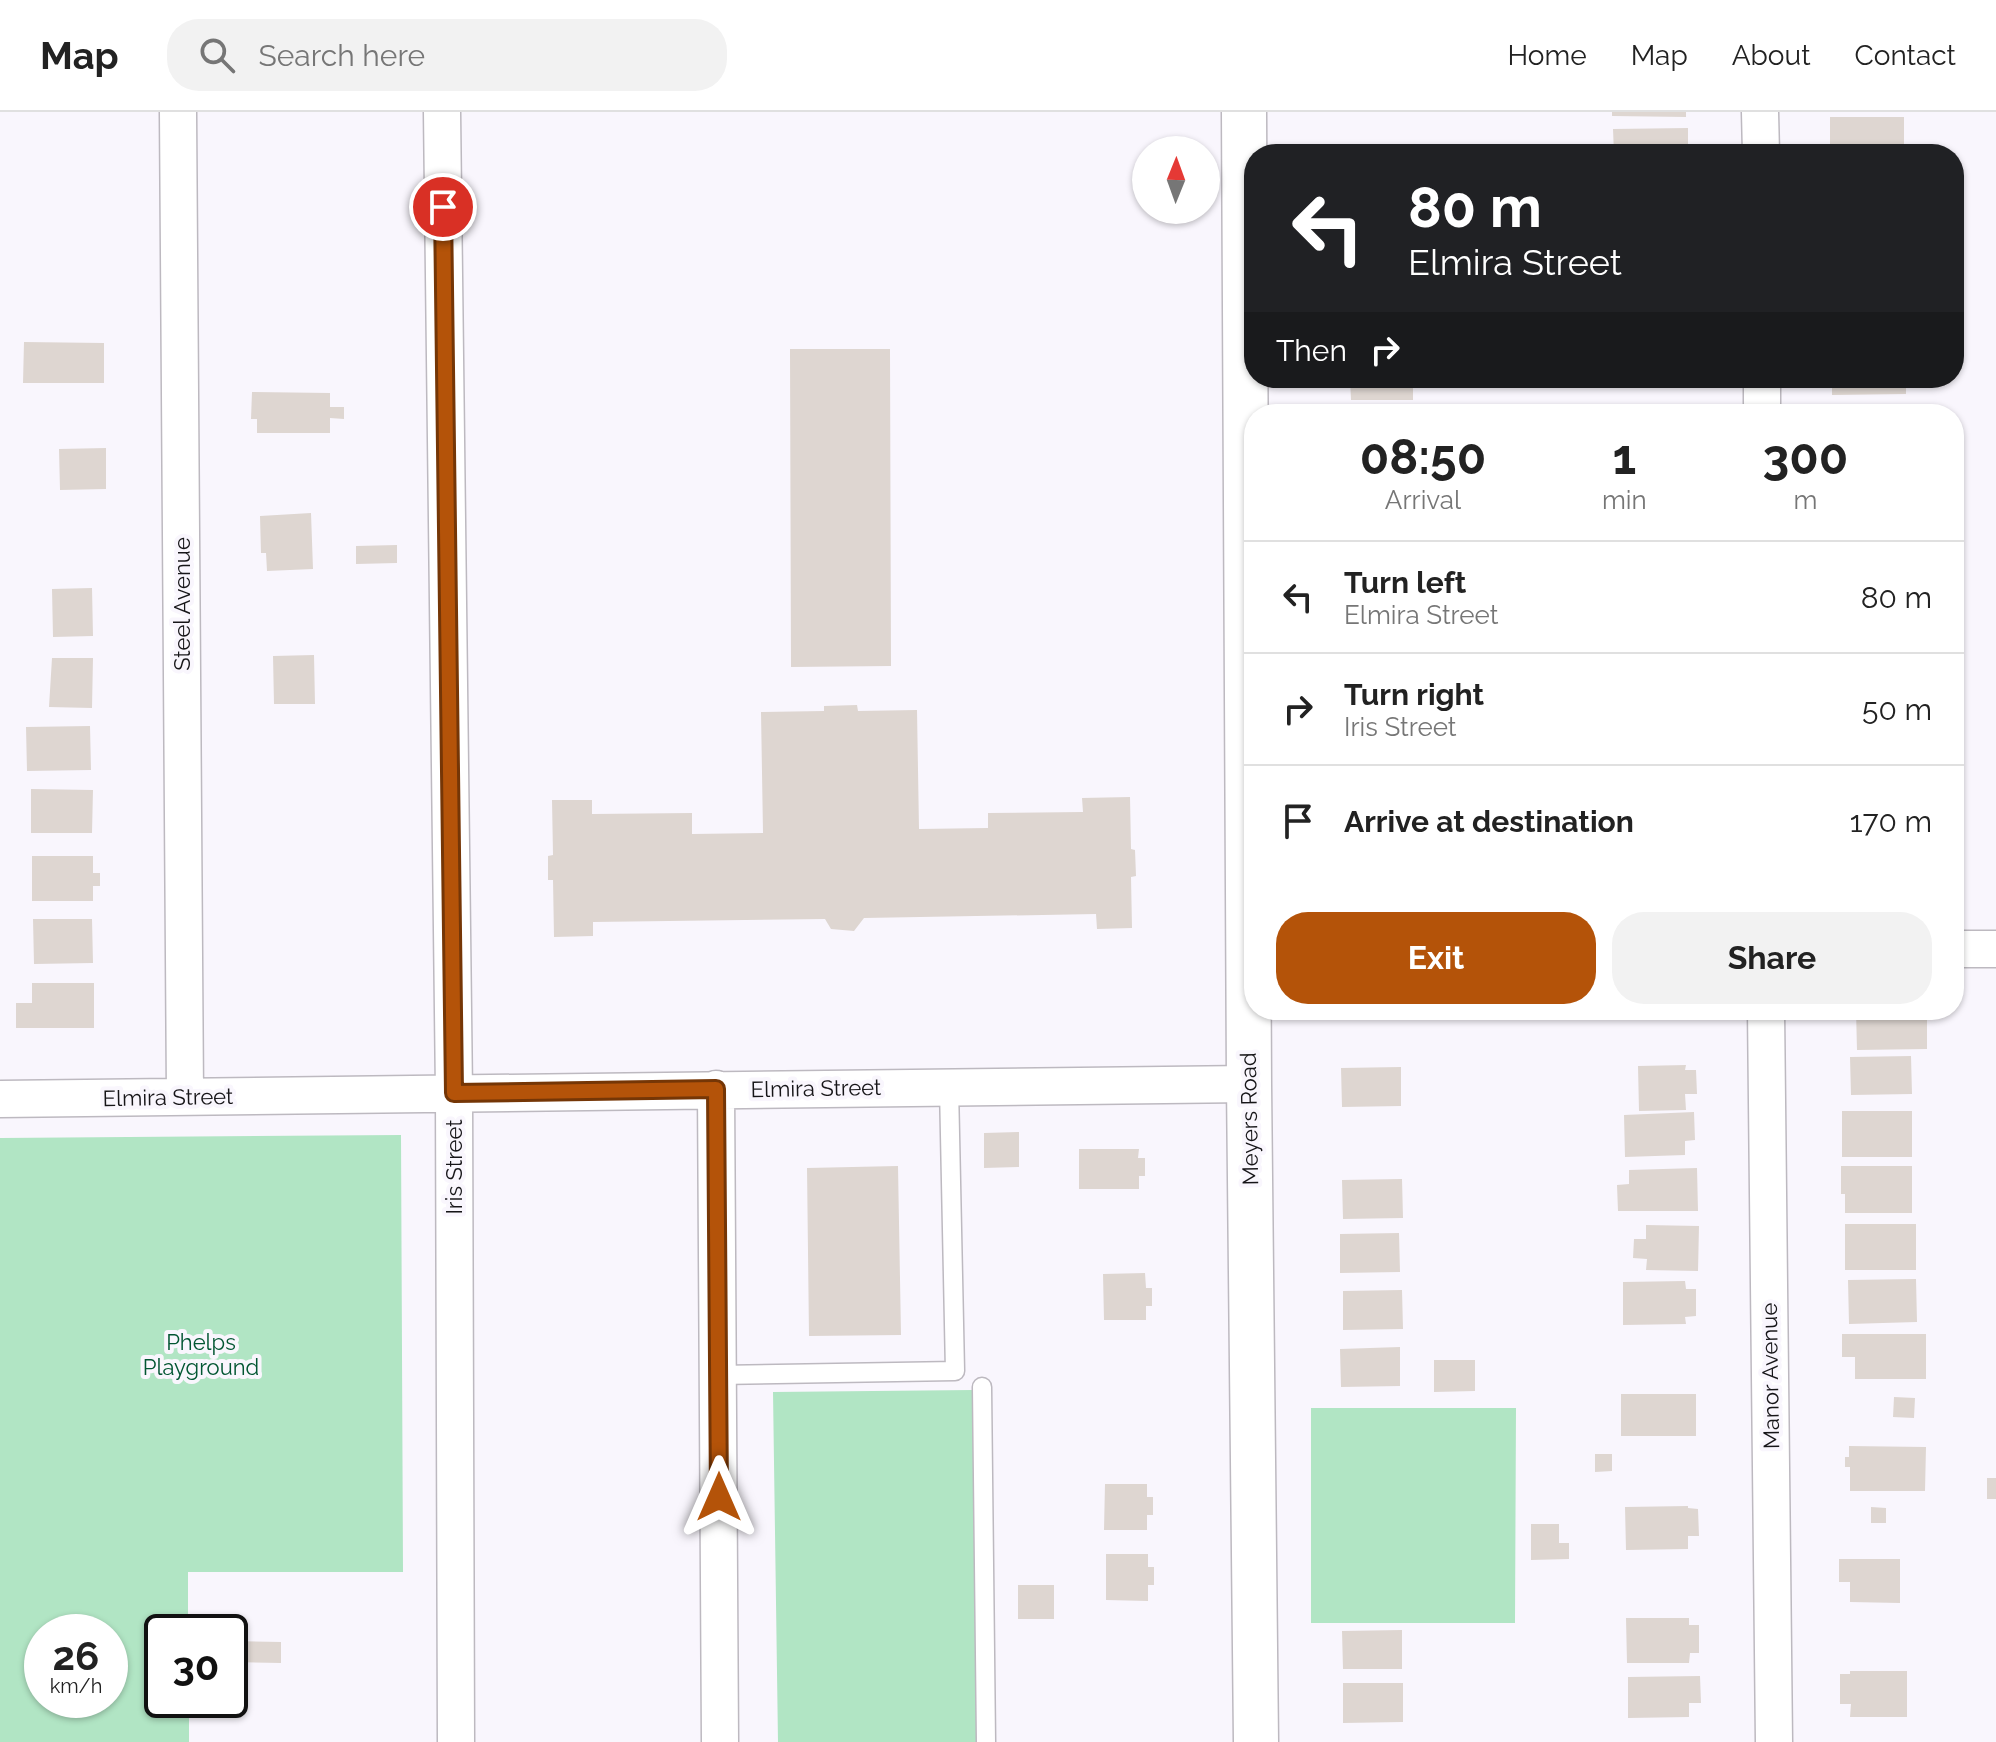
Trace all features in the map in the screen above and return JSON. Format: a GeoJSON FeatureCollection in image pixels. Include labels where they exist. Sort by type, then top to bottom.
{"type":"FeatureCollection","features":[{"type":"Feature","properties":{"kind":"street","name":"Steel Avenue"},"geometry":{"type":"LineString","coordinates":[[178,112],[185,1096]]}},
{"type":"Feature","properties":{"kind":"street","name":"Iris Street"},"geometry":{"type":"LineString","coordinates":[[442,112],[454,1093],[456,1742]]}},
{"type":"Feature","properties":{"kind":"street","name":"Meyers Road"},"geometry":{"type":"LineString","coordinates":[[1244,112],[1244,144]]}},
{"type":"Feature","properties":{"kind":"street"},"geometry":{"type":"LineString","coordinates":[[1760,112],[1761,144]]}},
{"type":"Feature","properties":{"kind":"street"},"geometry":{"type":"LineString","coordinates":[[1964,949],[1996,949]]}},
{"type":"Feature","properties":{"kind":"street","name":"Meyers Road"},"geometry":{"type":"LineString","coordinates":[[1250,1020],[1256,1742]]}},
{"type":"Feature","properties":{"kind":"street","name":"Manor Avenue"},"geometry":{"type":"LineString","coordinates":[[1766,1020],[1774,1742]]}},
{"type":"Feature","properties":{"kind":"street","name":"Elmira Street"},"geometry":{"type":"LineString","coordinates":[[0,1099],[1249,1084]]}},
{"type":"Feature","properties":{"kind":"street"},"geometry":{"type":"LineString","coordinates":[[716,1089],[720,1742]]}},
{"type":"Feature","properties":{"kind":"lane"},"geometry":{"type":"LineString","coordinates":[[718,1375],[955,1371],[949,1087]]}},
{"type":"Feature","properties":{"kind":"lane"},"geometry":{"type":"LineString","coordinates":[[982,1387],[986,1742]]}},
{"type":"Feature","properties":{"kind":"green space","name":"Phelps Playground"},"geometry":{"type":"Polygon","coordinates":[[[401,1135],[403,1572],[188,1572],[188,1614],[144,1614],[144,1718],[189,1718],[189,1742],[0,1742],[0,1138],[401,1135]]]}},
{"type":"Feature","properties":{"kind":"green space"},"geometry":{"type":"Polygon","coordinates":[[[973,1390],[978,1742],[778,1742],[773,1392],[973,1390]]]}},
{"type":"Feature","properties":{"kind":"green space"},"geometry":{"type":"Polygon","coordinates":[[[1311,1408],[1516,1408],[1515,1623],[1311,1623],[1311,1408]]]}},
{"type":"Feature","properties":{"kind":"building"},"geometry":{"type":"Polygon","coordinates":[[[1612,112],[1686,112],[1686,117],[1612,116],[1612,112]]]}},
{"type":"Feature","properties":{"kind":"building"},"geometry":{"type":"Polygon","coordinates":[[[1830,117],[1904,117],[1904,144],[1830,144],[1830,117]]]}},
{"type":"Feature","properties":{"kind":"building"},"geometry":{"type":"Polygon","coordinates":[[[1688,128],[1688,144],[1614,144],[1613,129],[1688,128]]]}},
{"type":"Feature","properties":{"kind":"building"},"geometry":{"type":"Polygon","coordinates":[[[24,342],[104,343],[104,383],[23,383],[24,342]]]}},
{"type":"Feature","properties":{"kind":"building"},"geometry":{"type":"Polygon","coordinates":[[[790,349],[890,349],[891,666],[791,667],[790,349]]]}},
{"type":"Feature","properties":{"kind":"building"},"geometry":{"type":"Polygon","coordinates":[[[1350,388],[1413,388],[1413,400],[1351,400],[1350,388]]]}},
{"type":"Feature","properties":{"kind":"building"},"geometry":{"type":"Polygon","coordinates":[[[1832,388],[1906,388],[1906,394],[1832,395],[1832,388]]]}},
{"type":"Feature","properties":{"kind":"building"},"geometry":{"type":"Polygon","coordinates":[[[252,392],[330,393],[330,407],[344,407],[344,419],[330,418],[330,433],[257,433],[257,419],[251,419],[252,392]]]}},
{"type":"Feature","properties":{"kind":"building"},"geometry":{"type":"Polygon","coordinates":[[[106,448],[106,489],[60,490],[59,449],[106,448]]]}},
{"type":"Feature","properties":{"kind":"building"},"geometry":{"type":"Polygon","coordinates":[[[311,513],[313,569],[267,571],[266,553],[261,553],[260,516],[311,513]]]}},
{"type":"Feature","properties":{"kind":"building"},"geometry":{"type":"Polygon","coordinates":[[[397,545],[397,563],[356,564],[356,546],[397,545]]]}},
{"type":"Feature","properties":{"kind":"building"},"geometry":{"type":"Polygon","coordinates":[[[92,588],[93,636],[53,637],[52,589],[92,588]]]}},
{"type":"Feature","properties":{"kind":"building"},"geometry":{"type":"Polygon","coordinates":[[[314,655],[315,704],[274,704],[273,656],[314,655]]]}},
{"type":"Feature","properties":{"kind":"building"},"geometry":{"type":"Polygon","coordinates":[[[52,658],[93,658],[92,708],[49,707],[52,658]]]}},
{"type":"Feature","properties":{"kind":"building"},"geometry":{"type":"Polygon","coordinates":[[[857,705],[858,711],[917,710],[919,829],[988,828],[988,813],[1083,812],[1082,798],[1130,797],[1131,849],[1135,850],[1136,876],[1131,877],[1132,928],[1097,929],[1096,914],[864,918],[854,931],[831,929],[825,919],[593,922],[593,936],[554,937],[553,880],[548,880],[548,856],[553,855],[552,800],[592,800],[592,814],[692,813],[692,834],[763,833],[761,712],[824,711],[824,706],[857,705]]]}},
{"type":"Feature","properties":{"kind":"building"},"geometry":{"type":"Polygon","coordinates":[[[90,726],[91,770],[27,771],[26,727],[90,726]]]}},
{"type":"Feature","properties":{"kind":"building"},"geometry":{"type":"Polygon","coordinates":[[[31,789],[93,790],[92,833],[31,833],[31,789]]]}},
{"type":"Feature","properties":{"kind":"building"},"geometry":{"type":"Polygon","coordinates":[[[32,856],[93,856],[93,873],[100,873],[100,886],[93,886],[93,901],[32,901],[32,856]]]}},
{"type":"Feature","properties":{"kind":"building"},"geometry":{"type":"Polygon","coordinates":[[[33,919],[92,919],[93,963],[34,964],[33,919]]]}},
{"type":"Feature","properties":{"kind":"building"},"geometry":{"type":"Polygon","coordinates":[[[32,983],[94,983],[94,1028],[16,1028],[16,1003],[32,1003],[32,983]]]}},
{"type":"Feature","properties":{"kind":"building"},"geometry":{"type":"Polygon","coordinates":[[[1856,1020],[1927,1020],[1927,1049],[1857,1050],[1856,1020]]]}},
{"type":"Feature","properties":{"kind":"building"},"geometry":{"type":"Polygon","coordinates":[[[1911,1056],[1912,1094],[1851,1095],[1850,1057],[1911,1056]]]}},
{"type":"Feature","properties":{"kind":"building"},"geometry":{"type":"Polygon","coordinates":[[[1686,1065],[1685,1070],[1696,1070],[1697,1094],[1685,1094],[1686,1110],[1639,1111],[1638,1066],[1686,1065]]]}},
{"type":"Feature","properties":{"kind":"building"},"geometry":{"type":"Polygon","coordinates":[[[1401,1067],[1401,1106],[1342,1107],[1341,1068],[1401,1067]]]}},
{"type":"Feature","properties":{"kind":"building"},"geometry":{"type":"Polygon","coordinates":[[[1842,1111],[1912,1111],[1912,1157],[1842,1157],[1842,1111]]]}},
{"type":"Feature","properties":{"kind":"building"},"geometry":{"type":"Polygon","coordinates":[[[1694,1112],[1695,1140],[1685,1141],[1685,1155],[1625,1157],[1624,1115],[1694,1112]]]}},
{"type":"Feature","properties":{"kind":"building"},"geometry":{"type":"Polygon","coordinates":[[[1019,1132],[1019,1167],[984,1168],[984,1133],[1019,1132]]]}},
{"type":"Feature","properties":{"kind":"building"},"geometry":{"type":"Polygon","coordinates":[[[1079,1149],[1139,1149],[1138,1158],[1145,1158],[1145,1176],[1139,1176],[1139,1189],[1079,1189],[1079,1149]]]}},
{"type":"Feature","properties":{"kind":"building"},"geometry":{"type":"Polygon","coordinates":[[[898,1166],[901,1335],[809,1336],[807,1168],[898,1166]]]}},
{"type":"Feature","properties":{"kind":"building"},"geometry":{"type":"Polygon","coordinates":[[[1841,1166],[1912,1166],[1912,1213],[1845,1213],[1841,1166]]]}},
{"type":"Feature","properties":{"kind":"building"},"geometry":{"type":"Polygon","coordinates":[[[1697,1168],[1698,1211],[1618,1211],[1617,1185],[1629,1184],[1629,1170],[1697,1168]]]}},
{"type":"Feature","properties":{"kind":"building"},"geometry":{"type":"Polygon","coordinates":[[[1402,1179],[1403,1218],[1343,1219],[1342,1180],[1402,1179]]]}},
{"type":"Feature","properties":{"kind":"building"},"geometry":{"type":"Polygon","coordinates":[[[1845,1224],[1916,1224],[1916,1270],[1845,1270],[1845,1224]]]}},
{"type":"Feature","properties":{"kind":"building"},"geometry":{"type":"Polygon","coordinates":[[[1646,1225],[1699,1226],[1698,1271],[1646,1270],[1647,1259],[1633,1258],[1634,1239],[1646,1239],[1646,1225]]]}},
{"type":"Feature","properties":{"kind":"building"},"geometry":{"type":"Polygon","coordinates":[[[1399,1233],[1400,1272],[1340,1273],[1340,1234],[1399,1233]]]}},
{"type":"Feature","properties":{"kind":"building"},"geometry":{"type":"Polygon","coordinates":[[[1145,1273],[1146,1288],[1152,1288],[1152,1306],[1146,1306],[1146,1320],[1104,1320],[1103,1274],[1145,1273]]]}},
{"type":"Feature","properties":{"kind":"building"},"geometry":{"type":"Polygon","coordinates":[[[1916,1279],[1917,1322],[1849,1324],[1848,1280],[1916,1279]]]}},
{"type":"Feature","properties":{"kind":"building"},"geometry":{"type":"Polygon","coordinates":[[[1685,1281],[1686,1289],[1696,1289],[1696,1316],[1685,1317],[1686,1324],[1623,1325],[1623,1282],[1685,1281]]]}},
{"type":"Feature","properties":{"kind":"building"},"geometry":{"type":"Polygon","coordinates":[[[1402,1290],[1403,1329],[1343,1330],[1343,1291],[1402,1290]]]}},
{"type":"Feature","properties":{"kind":"building"},"geometry":{"type":"Polygon","coordinates":[[[1842,1334],[1926,1334],[1926,1379],[1855,1379],[1855,1357],[1842,1357],[1842,1334]]]}},
{"type":"Feature","properties":{"kind":"building"},"geometry":{"type":"Polygon","coordinates":[[[1400,1347],[1400,1386],[1341,1387],[1340,1349],[1400,1347]]]}},
{"type":"Feature","properties":{"kind":"building"},"geometry":{"type":"Polygon","coordinates":[[[1434,1360],[1475,1360],[1475,1391],[1434,1392],[1434,1360]]]}},
{"type":"Feature","properties":{"kind":"building"},"geometry":{"type":"Polygon","coordinates":[[[1621,1394],[1696,1394],[1696,1436],[1621,1436],[1621,1394]]]}},
{"type":"Feature","properties":{"kind":"building"},"geometry":{"type":"Polygon","coordinates":[[[1894,1397],[1915,1398],[1914,1418],[1893,1417],[1894,1397]]]}},
{"type":"Feature","properties":{"kind":"building"},"geometry":{"type":"Polygon","coordinates":[[[1849,1446],[1926,1447],[1925,1491],[1850,1491],[1850,1467],[1845,1467],[1849,1446]]]}},
{"type":"Feature","properties":{"kind":"building"},"geometry":{"type":"Polygon","coordinates":[[[1595,1454],[1612,1454],[1612,1471],[1595,1472],[1595,1454]]]}},
{"type":"Feature","properties":{"kind":"building"},"geometry":{"type":"Polygon","coordinates":[[[1987,1478],[1996,1478],[1996,1499],[1987,1499],[1987,1478]]]}},
{"type":"Feature","properties":{"kind":"building"},"geometry":{"type":"Polygon","coordinates":[[[1105,1484],[1147,1484],[1147,1497],[1153,1497],[1153,1515],[1147,1515],[1147,1530],[1104,1530],[1105,1484]]]}},
{"type":"Feature","properties":{"kind":"building"},"geometry":{"type":"Polygon","coordinates":[[[1688,1506],[1698,1509],[1699,1536],[1688,1536],[1688,1549],[1626,1550],[1625,1507],[1688,1506]]]}},
{"type":"Feature","properties":{"kind":"building"},"geometry":{"type":"Polygon","coordinates":[[[1871,1507],[1886,1508],[1886,1523],[1871,1523],[1871,1507]]]}},
{"type":"Feature","properties":{"kind":"building"},"geometry":{"type":"Polygon","coordinates":[[[1531,1524],[1559,1524],[1559,1543],[1569,1543],[1569,1559],[1531,1560],[1531,1524]]]}},
{"type":"Feature","properties":{"kind":"building"},"geometry":{"type":"Polygon","coordinates":[[[1106,1554],[1148,1554],[1148,1567],[1154,1567],[1154,1585],[1148,1585],[1148,1601],[1106,1600],[1106,1554]]]}},
{"type":"Feature","properties":{"kind":"building"},"geometry":{"type":"Polygon","coordinates":[[[1839,1559],[1900,1559],[1900,1603],[1850,1602],[1850,1582],[1839,1582],[1839,1559]]]}},
{"type":"Feature","properties":{"kind":"building"},"geometry":{"type":"Polygon","coordinates":[[[1018,1585],[1054,1585],[1054,1619],[1018,1619],[1018,1585]]]}},
{"type":"Feature","properties":{"kind":"building"},"geometry":{"type":"Polygon","coordinates":[[[1626,1618],[1689,1618],[1689,1625],[1699,1625],[1699,1653],[1690,1653],[1689,1663],[1627,1663],[1626,1618]]]}},
{"type":"Feature","properties":{"kind":"building"},"geometry":{"type":"Polygon","coordinates":[[[1402,1630],[1402,1669],[1343,1669],[1342,1631],[1402,1630]]]}},
{"type":"Feature","properties":{"kind":"building"},"geometry":{"type":"Polygon","coordinates":[[[248,1641],[281,1642],[281,1663],[248,1662],[248,1641]]]}},
{"type":"Feature","properties":{"kind":"building"},"geometry":{"type":"Polygon","coordinates":[[[1850,1671],[1907,1671],[1907,1717],[1850,1717],[1851,1704],[1840,1704],[1840,1674],[1850,1674],[1850,1671]]]}},
{"type":"Feature","properties":{"kind":"building"},"geometry":{"type":"Polygon","coordinates":[[[1700,1676],[1701,1703],[1689,1703],[1689,1717],[1628,1718],[1628,1677],[1700,1676]]]}},
{"type":"Feature","properties":{"kind":"building"},"geometry":{"type":"Polygon","coordinates":[[[1343,1683],[1403,1683],[1403,1722],[1343,1723],[1343,1683]]]}},
{"type":"Feature","properties":{"kind":"route"},"geometry":{"type":"LineString","coordinates":[[443,207],[454,1093],[716,1089],[719,1497]]}}]}
